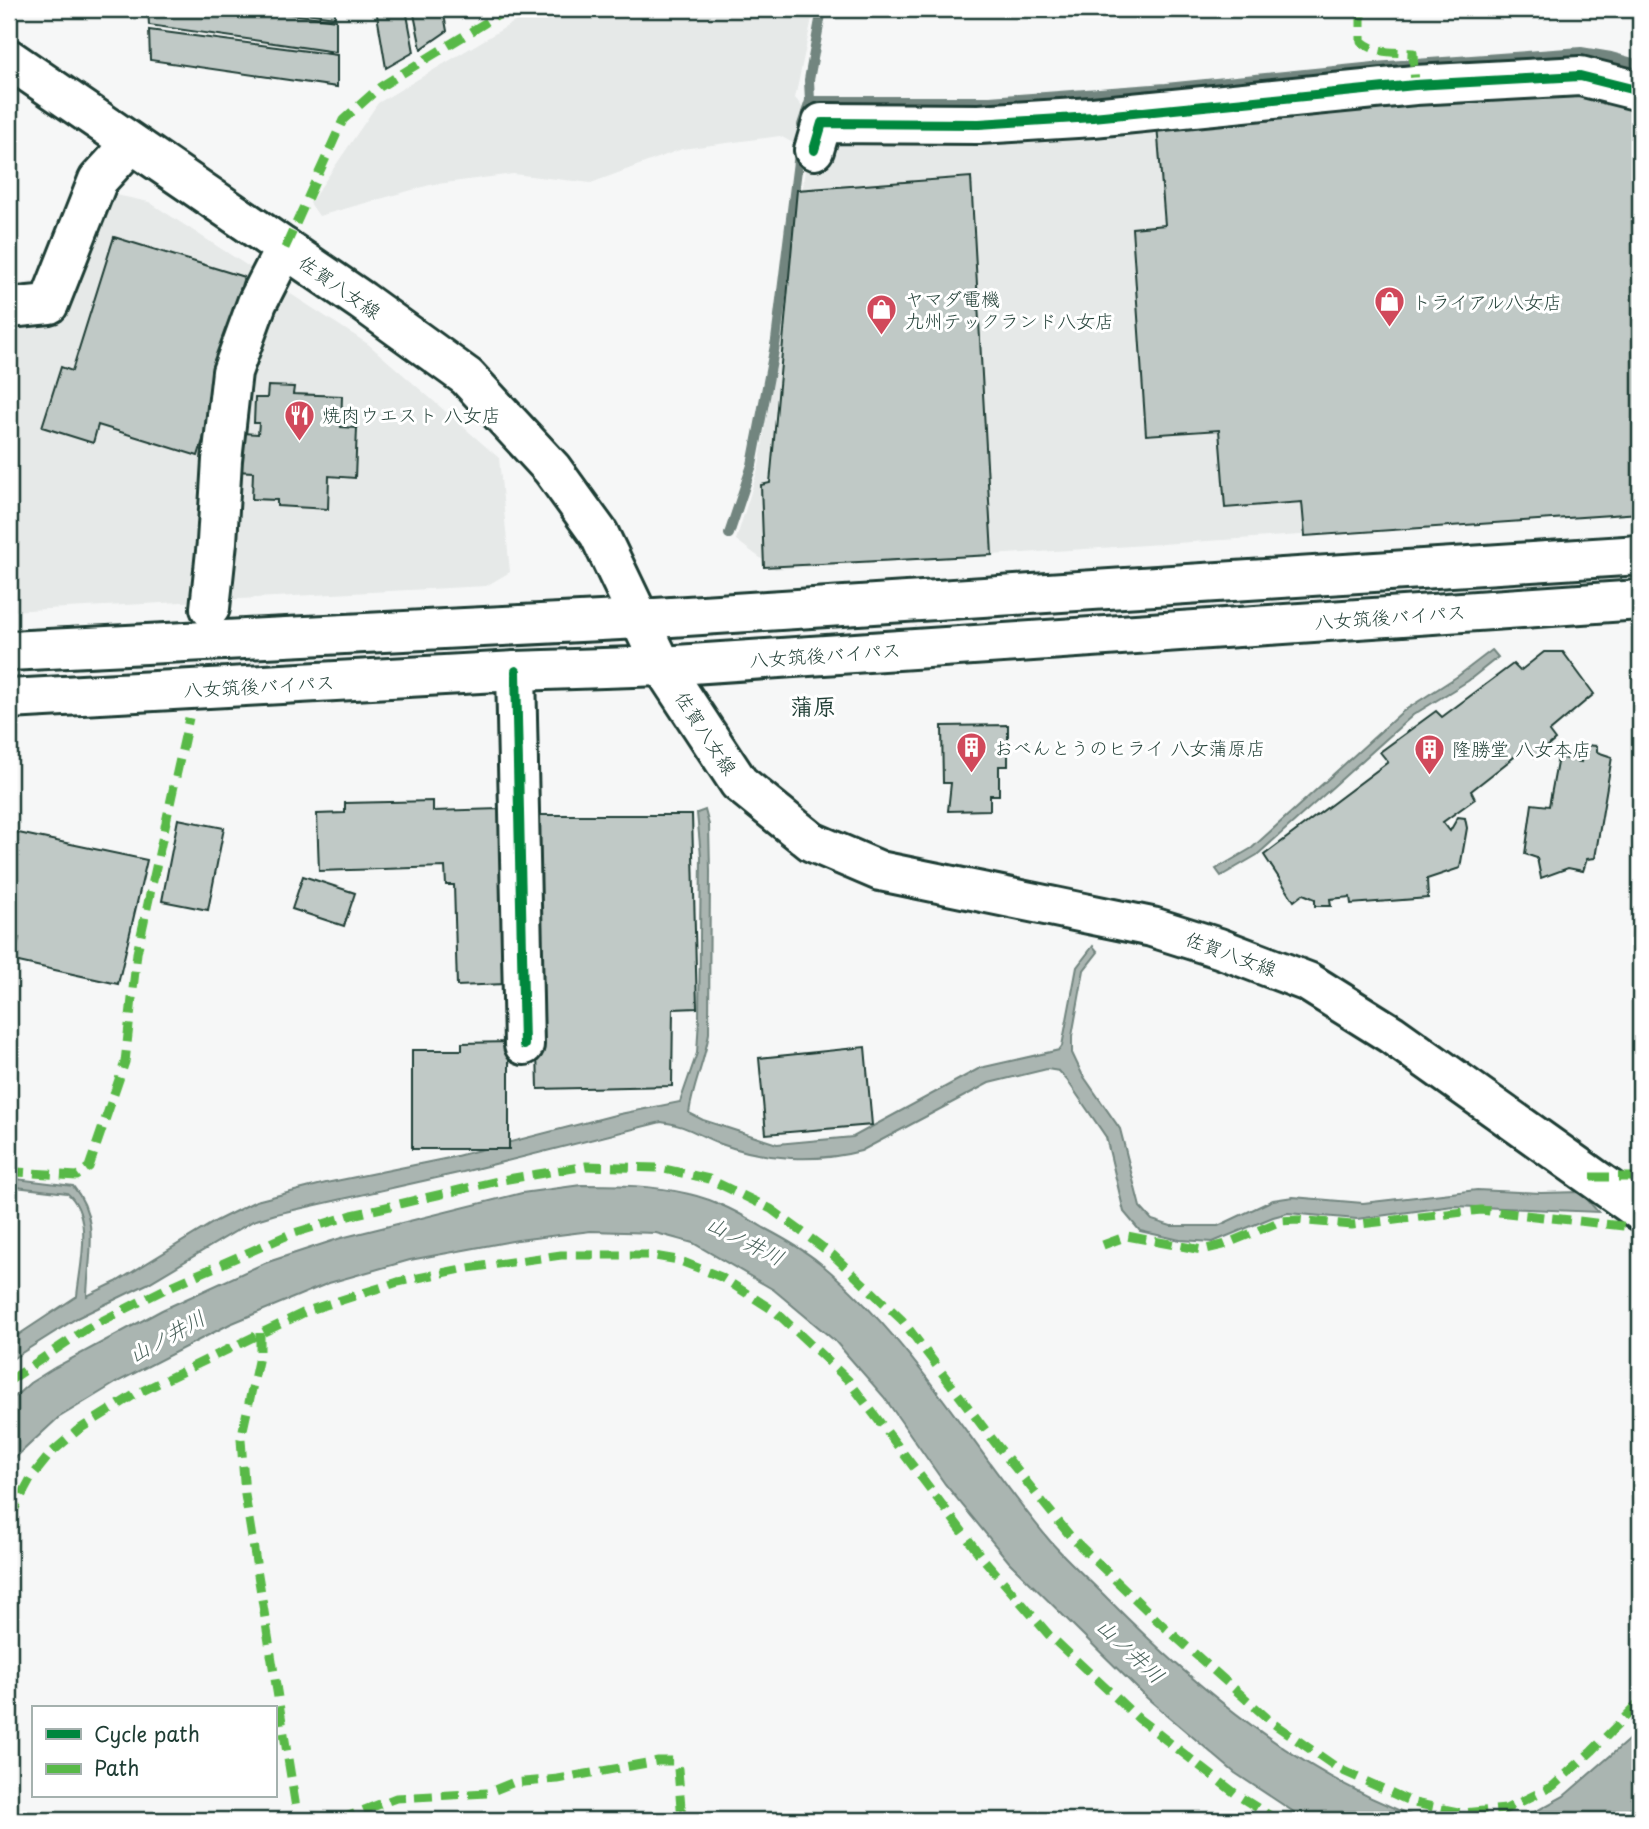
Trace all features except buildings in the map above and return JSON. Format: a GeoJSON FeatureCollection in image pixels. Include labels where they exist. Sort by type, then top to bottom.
{"type":"FeatureCollection","features":[{"type":"Feature","properties":{"kind":"main road","name":"佐賀八女線"},"geometry":{"type":"LineString","coordinates":[[9,59],[285,248],[467,377],[560,480],[599,534],[662,666],[739,783],[812,842],[880,871],[1152,927],[1219,948],[1308,982],[1391,1034],[1640,1211]]}},
{"type":"Feature","properties":{"kind":"main road"},"geometry":{"type":"LineString","coordinates":[[814,150],[822,123],[992,123],[1106,116],[1415,85],[1580,76],[1640,91]]}},
{"type":"Feature","properties":{"kind":"main road"},"geometry":{"type":"LineString","coordinates":[[9,308],[49,304],[98,180],[131,144]]}},
{"type":"Feature","properties":{"kind":"main road"},"geometry":{"type":"LineString","coordinates":[[210,608],[232,372],[257,303],[285,248]]}},
{"type":"Feature","properties":{"kind":"main road"},"geometry":{"type":"LineString","coordinates":[[9,652],[639,619],[1640,555]]}},
{"type":"Feature","properties":{"kind":"main road","name":"八女筑後バイパス"},"geometry":{"type":"LineString","coordinates":[[9,699],[516,671],[662,666],[1640,600]]}},
{"type":"Feature","properties":{"kind":"main road"},"geometry":{"type":"LineString","coordinates":[[516,671],[524,1045]]}},
{"type":"Feature","properties":{"kind":"shaded area"},"geometry":{"type":"Polygon","coordinates":[[[536,9],[814,9],[795,98],[826,136],[1640,100],[1640,513],[775,569],[736,540],[759,466],[808,151],[780,136],[682,149],[591,183],[513,174],[430,185],[319,216],[310,203],[378,103],[536,9]]]}},
{"type":"Feature","properties":{"kind":"shaded area"},"geometry":{"type":"Polygon","coordinates":[[[116,195],[149,202],[368,344],[499,458],[510,572],[486,586],[9,611],[9,286],[32,282],[46,271],[67,211],[116,195]]]}},
{"type":"Feature","properties":{"kind":"water"},"geometry":{"type":"Polygon","coordinates":[[[1492,650],[1498,657],[1468,681],[1413,715],[1257,855],[1221,876],[1216,869],[1252,848],[1402,712],[1458,676],[1492,650]]]}},
{"type":"Feature","properties":{"kind":"water"},"geometry":{"type":"Polygon","coordinates":[[[705,810],[709,825],[710,871],[709,1033],[689,1113],[703,1120],[777,1144],[853,1137],[980,1068],[1059,1050],[1077,967],[1093,946],[1098,952],[1084,970],[1072,1036],[1072,1053],[1082,1074],[1120,1129],[1140,1207],[1152,1220],[1171,1226],[1218,1226],[1273,1200],[1293,1197],[1363,1203],[1477,1190],[1581,1192],[1598,1212],[1453,1206],[1357,1219],[1288,1213],[1213,1242],[1180,1240],[1140,1231],[1124,1212],[1106,1137],[1067,1080],[1059,1071],[1047,1069],[989,1083],[861,1151],[844,1155],[791,1158],[755,1154],[721,1144],[677,1125],[661,1122],[463,1172],[276,1214],[253,1221],[147,1284],[77,1318],[9,1361],[9,1341],[77,1296],[83,1241],[80,1214],[67,1193],[16,1187],[17,1179],[73,1186],[82,1199],[91,1239],[87,1296],[116,1282],[216,1221],[256,1201],[326,1183],[449,1158],[615,1115],[680,1102],[697,1053],[701,856],[697,813],[705,810]]]}},
{"type":"Feature","properties":{"kind":"water","name":"山ノ井川"},"geometry":{"type":"Polygon","coordinates":[[[581,1185],[649,1187],[699,1197],[737,1213],[813,1258],[853,1293],[884,1326],[941,1396],[1050,1541],[1142,1633],[1215,1697],[1294,1755],[1379,1802],[1424,1820],[1306,1820],[1235,1773],[1147,1698],[1009,1562],[945,1484],[884,1397],[835,1341],[774,1290],[693,1243],[656,1233],[591,1231],[518,1240],[410,1260],[329,1283],[230,1324],[119,1381],[58,1418],[15,1458],[9,1468],[9,1402],[30,1383],[54,1368],[162,1310],[265,1263],[341,1238],[522,1193],[581,1185]]]}},
{"type":"Feature","properties":{"kind":"water"},"geometry":{"type":"Polygon","coordinates":[[[1640,1730],[1640,1799],[1617,1820],[1520,1820],[1564,1796],[1640,1730]]]}},
{"type":"Feature","properties":{"kind":"waterway"},"geometry":{"type":"LineString","coordinates":[[802,125],[810,101],[809,80],[822,9]]}},
{"type":"Feature","properties":{"kind":"waterway"},"geometry":{"type":"LineString","coordinates":[[810,101],[990,101],[1166,88],[1374,67],[1581,52],[1640,65]]}},
{"type":"Feature","properties":{"kind":"waterway"},"geometry":{"type":"LineString","coordinates":[[729,534],[752,465],[776,340],[800,145]]}},
{"type":"Feature","properties":{"kind":"marked path"},"geometry":{"type":"LineString","coordinates":[[285,248],[343,120],[380,87],[508,9]]}},
{"type":"Feature","properties":{"kind":"marked path"},"geometry":{"type":"LineString","coordinates":[[1361,9],[1361,41],[1379,50],[1413,53],[1415,85]]}},
{"type":"Feature","properties":{"kind":"marked path"},"geometry":{"type":"LineString","coordinates":[[9,1178],[17,1172],[77,1176],[89,1167],[125,1062],[137,953],[189,718]]}},
{"type":"Feature","properties":{"kind":"marked path"},"geometry":{"type":"LineString","coordinates":[[9,1381],[86,1329],[169,1287],[288,1235],[352,1215],[502,1180],[586,1166],[660,1168],[709,1179],[771,1209],[833,1255],[902,1320],[1071,1537],[1159,1622],[1274,1724],[1339,1769],[1414,1803],[1463,1813],[1506,1809],[1553,1786],[1640,1702]]}},
{"type":"Feature","properties":{"kind":"marked path"},"geometry":{"type":"LineString","coordinates":[[1591,1177],[1640,1177]]}},
{"type":"Feature","properties":{"kind":"marked path"},"geometry":{"type":"LineString","coordinates":[[1103,1245],[1127,1236],[1202,1250],[1223,1245],[1281,1221],[1352,1225],[1481,1210],[1640,1228]]}},
{"type":"Feature","properties":{"kind":"marked path"},"geometry":{"type":"LineString","coordinates":[[9,1519],[31,1478],[51,1453],[78,1430],[134,1395],[307,1311],[398,1282],[462,1269],[561,1255],[649,1255],[678,1260],[721,1277],[776,1312],[848,1380],[980,1555],[1049,1635],[1139,1719],[1240,1797],[1277,1820]]}},
{"type":"Feature","properties":{"kind":"marked path"},"geometry":{"type":"LineString","coordinates":[[260,1333],[260,1352],[241,1439],[245,1495],[298,1820]]}},
{"type":"Feature","properties":{"kind":"marked path"},"geometry":{"type":"LineString","coordinates":[[338,1820],[396,1798],[487,1793],[512,1783],[558,1779],[658,1761],[673,1761],[678,1769],[682,1820]]}},
{"type":"Feature","properties":{"kind":"cycle path"},"geometry":{"type":"LineString","coordinates":[[814,150],[822,123],[979,124],[1093,117],[1415,85],[1580,76],[1640,91]]}},
{"type":"Feature","properties":{"kind":"cycle path"},"geometry":{"type":"LineString","coordinates":[[516,671],[524,1045]]}},
{"type":"Feature","properties":{"kind":"place","name":"トライアル八女店"},"geometry":{"type":"Point","coordinates":[1389,329]}},
{"type":"Feature","properties":{"kind":"place","name":"ヤマダ電機 九州テックランド八女店"},"geometry":{"type":"Point","coordinates":[882,337]}},
{"type":"Feature","properties":{"kind":"place","name":"焼肉ウエスト 八女店"},"geometry":{"type":"Point","coordinates":[299,442]}},
{"type":"Feature","properties":{"kind":"place","name":"おべんとうのヒライ 八女蒲原店"},"geometry":{"type":"Point","coordinates":[971,775]}},
{"type":"Feature","properties":{"kind":"place","name":"隆勝堂 八女本店"},"geometry":{"type":"Point","coordinates":[1429,776]}},
{"type":"Feature","properties":{"kind":"district","name":"蒲原"},"geometry":{"type":"Point","coordinates":[813,707]}}]}
